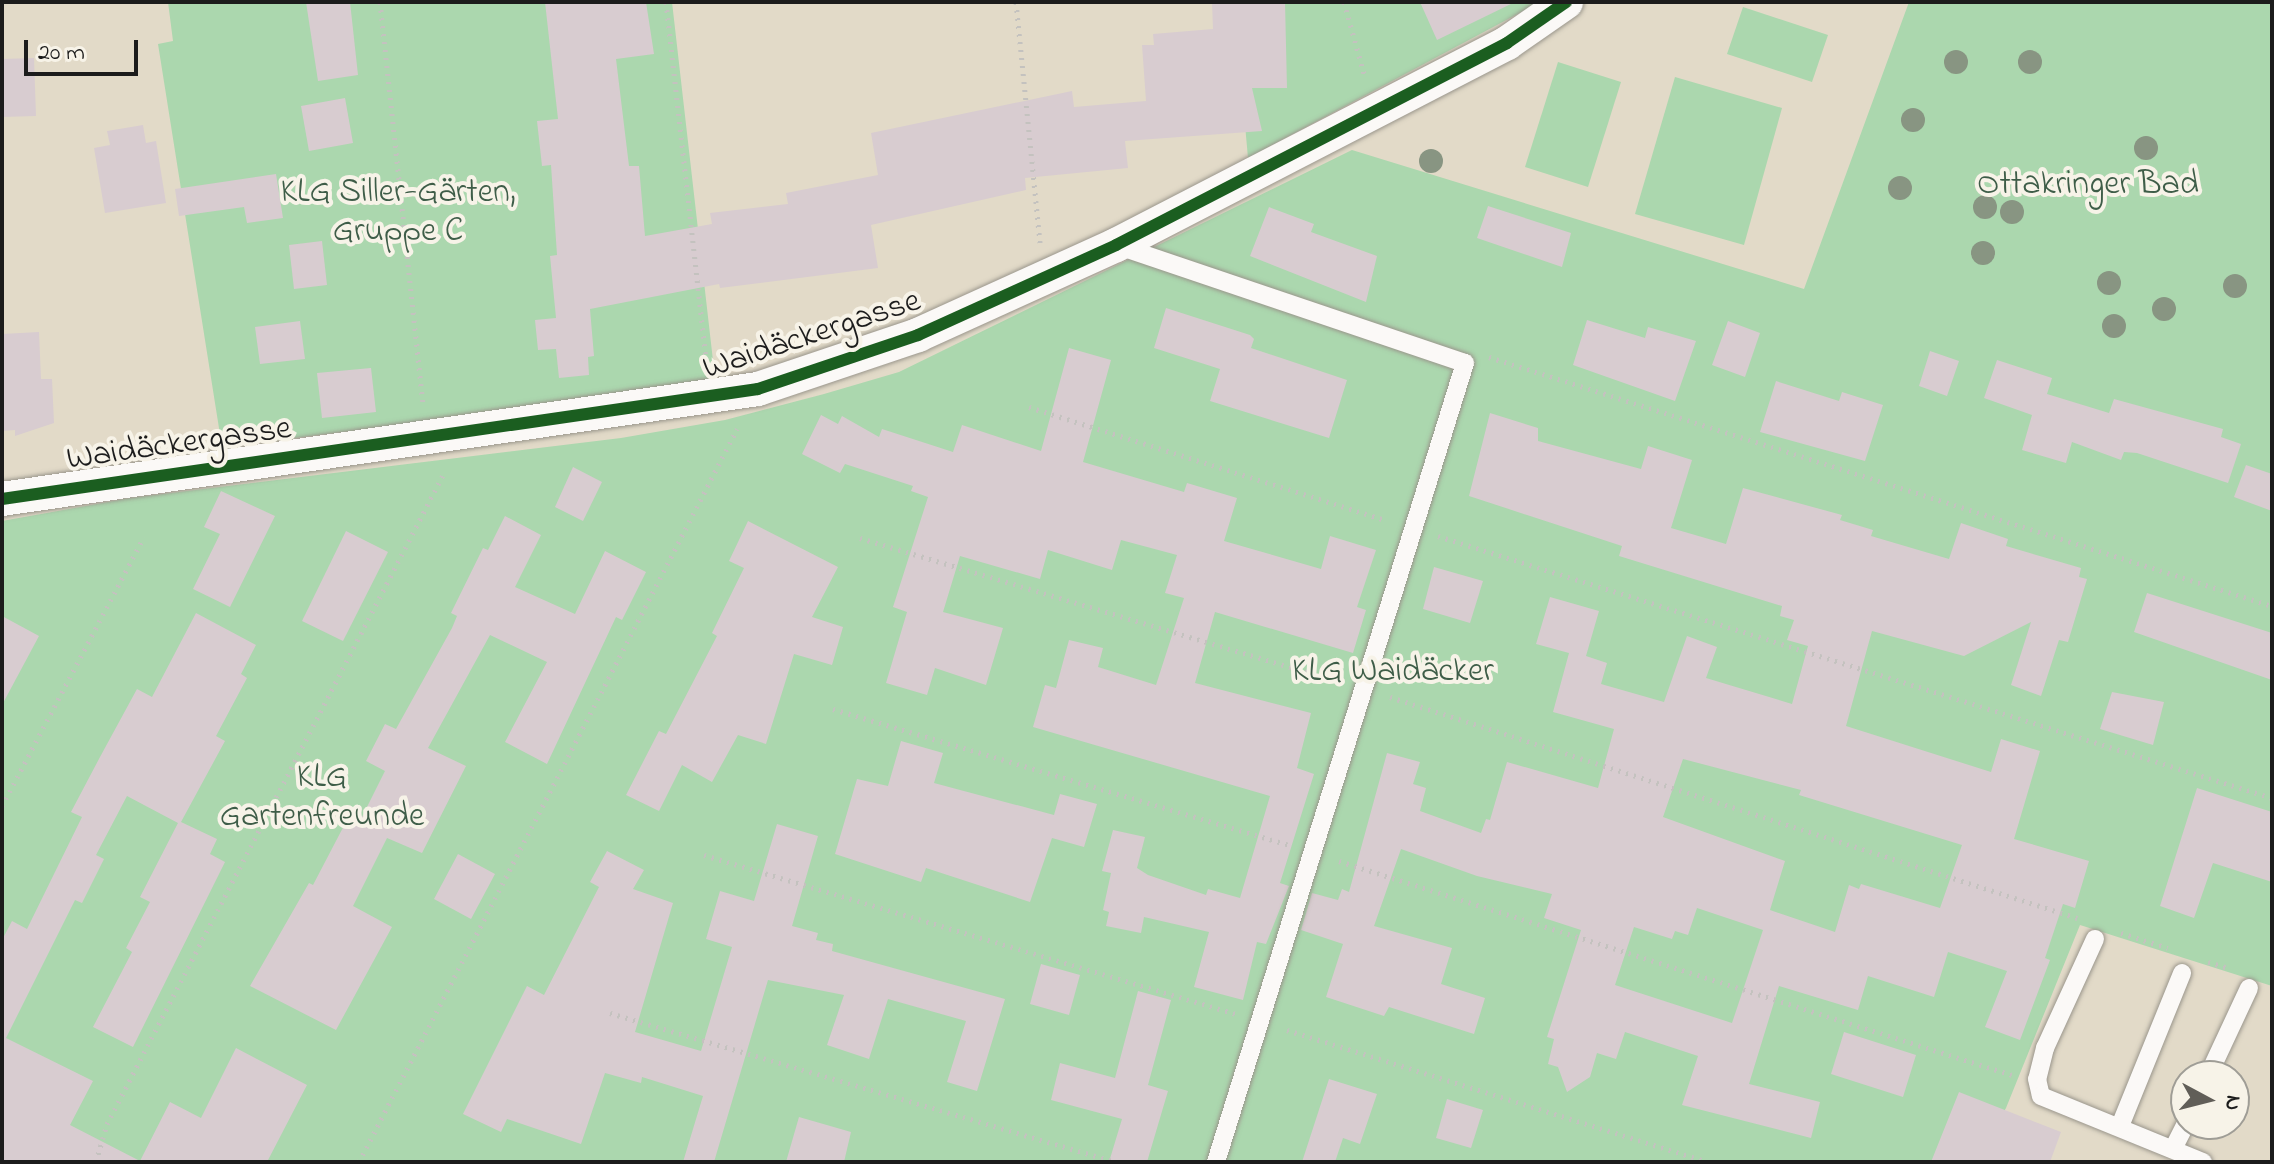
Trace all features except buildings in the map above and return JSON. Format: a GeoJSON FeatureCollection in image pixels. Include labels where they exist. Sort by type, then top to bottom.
{"type":"FeatureCollection","features":[{"type":"Feature","properties":{"kind":"street","name":"Waidäckergasse"},"geometry":{"type":"LineString","coordinates":[[2,499],[427,436],[710,400],[758,389],[918,335],[1044,280],[1507,43],[1566,2]]}},
{"type":"Feature","properties":{"kind":"lane"},"geometry":{"type":"LineString","coordinates":[[1116,245],[1465,363],[1216,1162]]}},
{"type":"Feature","properties":{"kind":"lane"},"geometry":{"type":"LineString","coordinates":[[2103,934],[2037,1079],[2041,1096],[2174,1147],[2203,1162]]}},
{"type":"Feature","properties":{"kind":"lane"},"geometry":{"type":"LineString","coordinates":[[2120,1126],[2182,973]]}},
{"type":"Feature","properties":{"kind":"lane"},"geometry":{"type":"LineString","coordinates":[[2214,1060],[2246,980]]}},
{"type":"Feature","properties":{"kind":"lane"},"geometry":{"type":"LineString","coordinates":[[2174,1147],[2178,1140]]}},
{"type":"Feature","properties":{"kind":"path"},"geometry":{"type":"LineString","coordinates":[[380,2],[427,436]]}},
{"type":"Feature","properties":{"kind":"path"},"geometry":{"type":"LineString","coordinates":[[666,2],[710,400]]}},
{"type":"Feature","properties":{"kind":"path"},"geometry":{"type":"LineString","coordinates":[[1016,2],[1044,280]]}},
{"type":"Feature","properties":{"kind":"path"},"geometry":{"type":"LineString","coordinates":[[1344,2],[1375,113]]}},
{"type":"Feature","properties":{"kind":"path"},"geometry":{"type":"LineString","coordinates":[[1465,363],[1495,355],[2272,606]]}},
{"type":"Feature","properties":{"kind":"path"},"geometry":{"type":"LineString","coordinates":[[359,1162],[758,389]]}},
{"type":"Feature","properties":{"kind":"path"},"geometry":{"type":"LineString","coordinates":[[1029,407],[2272,798]]}},
{"type":"Feature","properties":{"kind":"path"},"geometry":{"type":"LineString","coordinates":[[96,1162],[107,1124],[465,431]]}},
{"type":"Feature","properties":{"kind":"path"},"geometry":{"type":"LineString","coordinates":[[2,806],[144,537]]}},
{"type":"Feature","properties":{"kind":"path"},"geometry":{"type":"LineString","coordinates":[[860,538],[1364,689],[2081,920]]}},
{"type":"Feature","properties":{"kind":"path"},"geometry":{"type":"LineString","coordinates":[[833,709],[1312,853],[2015,1076]]}},
{"type":"Feature","properties":{"kind":"path"},"geometry":{"type":"LineString","coordinates":[[704,855],[1259,1021],[1708,1162]]}},
{"type":"Feature","properties":{"kind":"path"},"geometry":{"type":"LineString","coordinates":[[2103,934],[2184,954]]}},
{"type":"Feature","properties":{"kind":"path"},"geometry":{"type":"LineString","coordinates":[[2199,958],[2246,980]]}},
{"type":"Feature","properties":{"kind":"path"},"geometry":{"type":"LineString","coordinates":[[610,1013],[1116,1162]]}},
{"type":"Feature","properties":{"kind":"green space","name":"KLG Siller-Gärten, Gruppe C"},"geometry":{"type":"Polygon","coordinates":[[[168,2],[672,2],[715,378],[625,397],[222,447],[158,44],[173,41],[168,2]]]}},
{"type":"Feature","properties":{"kind":"green space"},"geometry":{"type":"Polygon","coordinates":[[[1234,2],[1540,2],[1248,158],[1234,2]]]}},
{"type":"Feature","properties":{"kind":"green space","name":"KLG Waidäcker"},"geometry":{"type":"Polygon","coordinates":[[[1909,2],[2272,2],[2272,986],[2080,925],[2006,1108],[1975,1162],[2,1162],[2,521],[130,498],[621,438],[725,420],[824,394],[899,372],[1352,150],[1804,289],[1909,2]]]}},
{"type":"Feature","properties":{"kind":"green space"},"geometry":{"type":"Polygon","coordinates":[[[1743,7],[1828,35],[1812,82],[1727,54],[1743,7]]]}},
{"type":"Feature","properties":{"kind":"green space"},"geometry":{"type":"Polygon","coordinates":[[[1558,62],[1621,82],[1588,187],[1525,167],[1558,62]]]}},
{"type":"Feature","properties":{"kind":"green space"},"geometry":{"type":"Polygon","coordinates":[[[1675,77],[1782,108],[1744,245],[1635,214],[1675,77]]]}},
{"type":"Feature","properties":{"kind":"cycle path"},"geometry":{"type":"LineString","coordinates":[[2,499],[758,389],[918,335],[1116,245],[1507,43],[1566,2]]}},
{"type":"Feature","properties":{"kind":"park label","name":"Ottakringer Bad"},"geometry":{"type":"Point","coordinates":[2088,186]}},
{"type":"Feature","properties":{"kind":"park label","name":"KLG Gartenfreunde"},"geometry":{"type":"Point","coordinates":[322,798]}}]}
